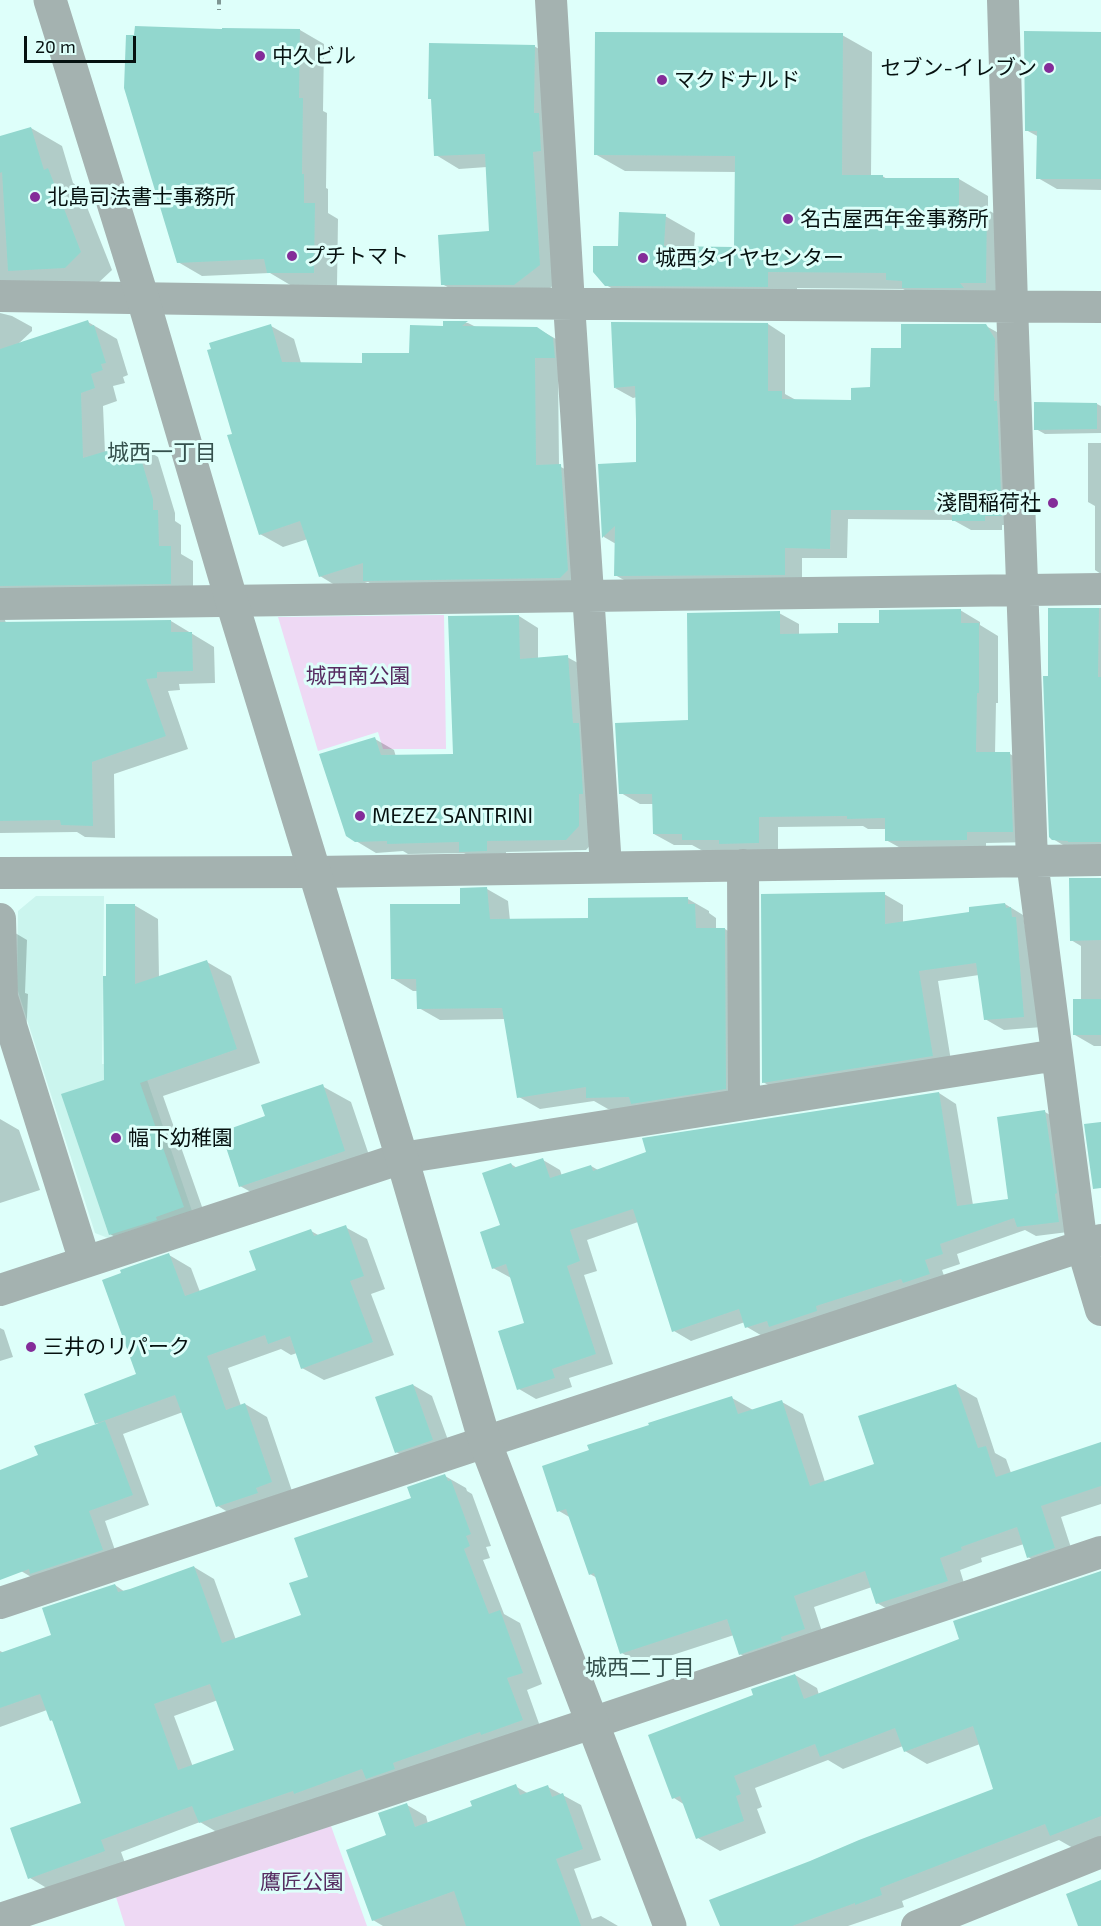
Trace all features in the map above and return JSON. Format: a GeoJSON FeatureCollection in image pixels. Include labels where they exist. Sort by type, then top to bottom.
{"type":"FeatureCollection","features":[{"type":"Feature","properties":{"kind":"street"},"geometry":{"type":"LineString","coordinates":[[50,0],[143,299],[232,602],[402,1158],[485,1442],[670,1926]]}},
{"type":"Feature","properties":{"kind":"street"},"geometry":{"type":"LineString","coordinates":[[551,0],[606,867]]}},
{"type":"Feature","properties":{"kind":"street"},"geometry":{"type":"LineString","coordinates":[[1003,0],[1032,861],[1057,1055],[1092,1243],[1101,1310]]}},
{"type":"Feature","properties":{"kind":"street"},"geometry":{"type":"LineString","coordinates":[[0,296],[569,304],[1101,307]]}},
{"type":"Feature","properties":{"kind":"street"},"geometry":{"type":"LineString","coordinates":[[0,604],[1101,589]]}},
{"type":"Feature","properties":{"kind":"street"},"geometry":{"type":"LineString","coordinates":[[0,873],[315,872],[1101,860]]}},
{"type":"Feature","properties":{"kind":"street"},"geometry":{"type":"LineString","coordinates":[[743,865],[744,1104]]}},
{"type":"Feature","properties":{"kind":"street"},"geometry":{"type":"LineString","coordinates":[[0,919],[2,997],[85,1262]]}},
{"type":"Feature","properties":{"kind":"street"},"geometry":{"type":"LineString","coordinates":[[0,1290],[402,1158],[1057,1055]]}},
{"type":"Feature","properties":{"kind":"street"},"geometry":{"type":"LineString","coordinates":[[0,1604],[1092,1243]]}},
{"type":"Feature","properties":{"kind":"street"},"geometry":{"type":"LineString","coordinates":[[0,1918],[1101,1552]]}},
{"type":"Feature","properties":{"kind":"street"},"geometry":{"type":"LineString","coordinates":[[917,1926],[1101,1852]]}},
{"type":"Feature","properties":{"kind":"path"},"geometry":{"type":"LineString","coordinates":[[219,0],[219,10]]}},
{"type":"Feature","properties":{"kind":"shaded area","name":"幅下幼稚園"},"geometry":{"type":"Polygon","coordinates":[[[36,896],[104,896],[102,1064],[142,1065],[192,1211],[108,1238],[95,1233],[17,988],[18,911],[36,896]]]}},
{"type":"Feature","properties":{"kind":"green space","name":"城西南公園"},"geometry":{"type":"Polygon","coordinates":[[[444,615],[446,749],[383,749],[378,732],[318,751],[278,617],[444,615]]]}},
{"type":"Feature","properties":{"kind":"green space","name":"鷹匠公園"},"geometry":{"type":"Polygon","coordinates":[[[331,1826],[367,1926],[125,1926],[116,1897],[331,1826]]]}},
{"type":"Feature","properties":{"kind":"building"},"geometry":{"type":"Polygon","coordinates":[[[135,26],[300,29],[299,98],[303,98],[302,174],[304,174],[304,203],[315,203],[314,273],[267,273],[264,259],[177,263],[124,88],[126,35],[134,35],[135,26]]]}},
{"type":"Feature","properties":{"kind":"building"},"geometry":{"type":"Polygon","coordinates":[[[1024,31],[1101,32],[1101,179],[1036,179],[1037,131],[1025,131],[1024,31]]]}},
{"type":"Feature","properties":{"kind":"building"},"geometry":{"type":"Polygon","coordinates":[[[595,32],[843,33],[842,175],[883,175],[883,178],[959,178],[959,207],[987,207],[986,283],[960,283],[964,288],[902,288],[902,281],[886,280],[886,273],[768,272],[768,287],[605,286],[593,272],[593,246],[618,246],[619,212],[666,214],[664,246],[734,247],[735,156],[594,155],[595,32]]]}},
{"type":"Feature","properties":{"kind":"building"},"geometry":{"type":"Polygon","coordinates":[[[429,43],[535,45],[534,113],[539,113],[541,151],[533,152],[540,265],[514,285],[441,285],[438,235],[489,231],[485,154],[434,156],[431,99],[428,99],[429,43]]]}},
{"type":"Feature","properties":{"kind":"building"},"geometry":{"type":"Polygon","coordinates":[[[31,127],[44,170],[48,168],[81,252],[65,268],[8,271],[2,172],[0,173],[0,136],[31,127]]]}},
{"type":"Feature","properties":{"kind":"building"},"geometry":{"type":"Polygon","coordinates":[[[88,320],[90,326],[94,325],[106,363],[101,364],[103,370],[91,374],[95,388],[81,393],[83,458],[136,442],[153,499],[153,510],[158,510],[159,546],[171,546],[171,584],[0,586],[0,349],[88,320]]]}},
{"type":"Feature","properties":{"kind":"building"},"geometry":{"type":"Polygon","coordinates":[[[443,321],[468,321],[462,326],[537,327],[553,338],[555,358],[535,358],[536,465],[561,464],[568,570],[560,578],[363,581],[363,563],[319,577],[300,521],[259,535],[227,435],[232,434],[207,350],[211,349],[209,343],[271,324],[282,362],[362,363],[362,353],[409,353],[410,325],[443,326],[443,321]]]}},
{"type":"Feature","properties":{"kind":"building"},"geometry":{"type":"Polygon","coordinates":[[[611,322],[768,323],[768,391],[782,391],[782,399],[851,400],[851,388],[870,387],[871,348],[901,348],[901,324],[986,324],[995,339],[994,401],[997,401],[1002,516],[985,516],[985,521],[952,521],[952,510],[831,510],[830,549],[785,548],[785,575],[614,576],[615,526],[602,538],[598,464],[636,462],[636,420],[635,386],[614,388],[611,322]]]}},
{"type":"Feature","properties":{"kind":"building"},"geometry":{"type":"Polygon","coordinates":[[[1034,402],[1097,403],[1097,429],[1034,430],[1034,402]]]}},
{"type":"Feature","properties":{"kind":"building"},"geometry":{"type":"Polygon","coordinates":[[[1048,608],[1099,608],[1101,842],[1068,842],[1052,840],[1049,837],[1043,676],[1048,676],[1048,608]]]}},
{"type":"Feature","properties":{"kind":"building"},"geometry":{"type":"Polygon","coordinates":[[[961,609],[961,623],[979,623],[976,752],[1010,752],[1013,832],[967,832],[967,840],[885,841],[885,818],[759,817],[759,843],[719,844],[719,840],[682,840],[682,834],[653,834],[652,794],[619,794],[615,723],[688,720],[687,613],[780,611],[780,634],[838,633],[838,623],[879,623],[879,610],[961,609]]]}},
{"type":"Feature","properties":{"kind":"building"},"geometry":{"type":"Polygon","coordinates":[[[519,615],[520,659],[568,655],[573,723],[579,723],[583,794],[579,794],[579,826],[566,840],[487,841],[487,851],[459,852],[459,842],[387,844],[387,841],[355,842],[346,836],[319,754],[375,737],[381,755],[453,754],[448,616],[519,615]]]}},
{"type":"Feature","properties":{"kind":"building"},"geometry":{"type":"Polygon","coordinates":[[[171,620],[171,632],[192,632],[193,671],[157,672],[157,678],[146,679],[166,736],[92,762],[93,826],[61,825],[60,820],[0,821],[0,622],[171,620]]]}},
{"type":"Feature","properties":{"kind":"building"},"geometry":{"type":"Polygon","coordinates":[[[1069,878],[1101,878],[1101,940],[1070,941],[1069,878]]]}},
{"type":"Feature","properties":{"kind":"building"},"geometry":{"type":"Polygon","coordinates":[[[487,887],[490,919],[588,918],[588,898],[688,897],[688,904],[695,904],[696,928],[725,928],[726,1089],[631,1104],[629,1097],[586,1098],[586,1087],[517,1098],[502,1008],[417,1009],[416,979],[391,979],[390,904],[460,904],[460,888],[487,887]]]}},
{"type":"Feature","properties":{"kind":"building"},"geometry":{"type":"Polygon","coordinates":[[[885,892],[885,924],[969,912],[969,907],[1005,903],[1006,908],[1011,907],[1012,917],[1016,917],[1024,1017],[984,1020],[976,963],[919,971],[933,1056],[762,1083],[761,894],[885,892]]]}},
{"type":"Feature","properties":{"kind":"building"},"geometry":{"type":"Polygon","coordinates":[[[106,904],[135,904],[135,984],[207,960],[237,1049],[140,1083],[184,1207],[156,1217],[157,1220],[109,1235],[61,1094],[104,1080],[103,976],[106,976],[106,904]]]}},
{"type":"Feature","properties":{"kind":"building"},"geometry":{"type":"Polygon","coordinates":[[[1073,999],[1101,999],[1101,1035],[1073,1035],[1073,999]]]}},
{"type":"Feature","properties":{"kind":"building"},"geometry":{"type":"Polygon","coordinates":[[[323,1084],[345,1151],[239,1187],[221,1132],[265,1116],[261,1105],[323,1084]]]}},
{"type":"Feature","properties":{"kind":"building"},"geometry":{"type":"Polygon","coordinates":[[[939,1092],[957,1206],[1008,1199],[997,1117],[1045,1110],[1059,1222],[1017,1227],[1014,1218],[940,1244],[943,1254],[925,1260],[930,1274],[903,1283],[901,1279],[816,1306],[817,1311],[769,1327],[767,1321],[745,1328],[739,1309],[672,1332],[633,1209],[570,1230],[580,1261],[567,1266],[596,1354],[552,1369],[555,1378],[517,1390],[498,1331],[524,1323],[506,1264],[492,1269],[480,1232],[500,1225],[482,1173],[511,1163],[513,1168],[543,1158],[550,1178],[591,1165],[593,1171],[646,1152],[642,1138],[939,1092]]]}},
{"type":"Feature","properties":{"kind":"building"},"geometry":{"type":"Polygon","coordinates":[[[1101,1122],[1101,1188],[1093,1189],[1084,1124],[1101,1122]]]}},
{"type":"Feature","properties":{"kind":"building"},"geometry":{"type":"Polygon","coordinates":[[[346,1225],[364,1276],[350,1281],[373,1342],[301,1369],[290,1336],[268,1344],[265,1335],[207,1356],[226,1410],[245,1403],[272,1482],[256,1488],[258,1493],[216,1507],[175,1395],[95,1424],[84,1394],[136,1374],[102,1280],[121,1273],[120,1270],[169,1253],[185,1296],[256,1270],[249,1251],[311,1229],[314,1236],[346,1225]]]}},
{"type":"Feature","properties":{"kind":"building"},"geometry":{"type":"Polygon","coordinates":[[[413,1384],[433,1440],[395,1453],[375,1397],[413,1384]]]}},
{"type":"Feature","properties":{"kind":"building"},"geometry":{"type":"Polygon","coordinates":[[[956,1384],[978,1448],[986,1446],[996,1477],[1101,1442],[1101,1486],[1041,1506],[1055,1548],[1027,1558],[1017,1527],[961,1547],[962,1550],[940,1558],[948,1581],[876,1604],[865,1571],[794,1596],[805,1629],[781,1637],[782,1640],[739,1655],[727,1619],[620,1654],[594,1573],[589,1575],[566,1509],[557,1512],[542,1466],[589,1450],[587,1445],[732,1396],[738,1414],[782,1400],[810,1486],[874,1464],[858,1416],[956,1384]]]}},
{"type":"Feature","properties":{"kind":"building"},"geometry":{"type":"Polygon","coordinates":[[[105,1421],[133,1495],[89,1511],[103,1550],[30,1574],[29,1569],[0,1580],[0,1470],[38,1455],[34,1446],[105,1421]]]}},
{"type":"Feature","properties":{"kind":"building"},"geometry":{"type":"Polygon","coordinates":[[[445,1474],[448,1481],[451,1480],[471,1534],[466,1536],[470,1546],[464,1549],[489,1614],[500,1610],[523,1673],[507,1678],[523,1720],[481,1735],[480,1732],[393,1763],[395,1769],[366,1779],[362,1769],[294,1794],[293,1791],[199,1823],[192,1806],[101,1840],[105,1851],[28,1879],[10,1828],[81,1803],[52,1720],[50,1721],[40,1694],[0,1708],[0,1653],[51,1635],[42,1608],[115,1584],[118,1592],[130,1589],[194,1566],[222,1643],[301,1615],[289,1583],[308,1577],[294,1538],[411,1498],[407,1487],[445,1474]],[[210,1684],[154,1704],[178,1770],[234,1750],[210,1684]]]}},
{"type":"Feature","properties":{"kind":"building"},"geometry":{"type":"Polygon","coordinates":[[[1101,1571],[1101,1816],[1050,1836],[1045,1824],[880,1888],[882,1895],[792,1926],[720,1926],[709,1900],[993,1789],[973,1726],[904,1752],[895,1728],[820,1757],[815,1744],[734,1776],[741,1794],[736,1796],[744,1821],[696,1839],[680,1796],[672,1799],[648,1735],[753,1695],[751,1689],[795,1674],[804,1699],[959,1639],[953,1621],[1101,1571]]]}},
{"type":"Feature","properties":{"kind":"building"},"geometry":{"type":"Polygon","coordinates":[[[516,1784],[520,1795],[548,1785],[552,1797],[563,1793],[583,1849],[556,1859],[581,1926],[466,1926],[454,1891],[372,1921],[346,1850],[386,1835],[378,1813],[407,1803],[415,1827],[472,1806],[470,1801],[516,1784]]]}},
{"type":"Feature","properties":{"kind":"building"},"geometry":{"type":"Polygon","coordinates":[[[1101,1880],[1101,1926],[1078,1926],[1066,1894],[1101,1880]]]}},
{"type":"Feature","properties":{"kind":"place","name":"中久ビル"},"geometry":{"type":"Point","coordinates":[260,56]}},
{"type":"Feature","properties":{"kind":"place","name":"セブン-イレブン"},"geometry":{"type":"Point","coordinates":[1049,68]}},
{"type":"Feature","properties":{"kind":"place","name":"マクドナルド"},"geometry":{"type":"Point","coordinates":[662,80]}},
{"type":"Feature","properties":{"kind":"place","name":"北島司法書士事務所"},"geometry":{"type":"Point","coordinates":[35,197]}},
{"type":"Feature","properties":{"kind":"place","name":"名古屋西年金事務所"},"geometry":{"type":"Point","coordinates":[788,219]}},
{"type":"Feature","properties":{"kind":"place","name":"プチトマト"},"geometry":{"type":"Point","coordinates":[292,256]}},
{"type":"Feature","properties":{"kind":"place","name":"城西タイヤセンター"},"geometry":{"type":"Point","coordinates":[643,258]}},
{"type":"Feature","properties":{"kind":"place","name":"淺間稲荷社"},"geometry":{"type":"Point","coordinates":[1053,503]}},
{"type":"Feature","properties":{"kind":"place","name":"MEZEZ SANTRINI"},"geometry":{"type":"Point","coordinates":[360,816]}},
{"type":"Feature","properties":{"kind":"place","name":"幅下幼稚園"},"geometry":{"type":"Point","coordinates":[116,1138]}},
{"type":"Feature","properties":{"kind":"place","name":"三井のリパーク"},"geometry":{"type":"Point","coordinates":[31,1347]}},
{"type":"Feature","properties":{"kind":"district","name":"城西一丁目"},"geometry":{"type":"Point","coordinates":[162,453]}},
{"type":"Feature","properties":{"kind":"district","name":"城西二丁目"},"geometry":{"type":"Point","coordinates":[640,1668]}}]}
